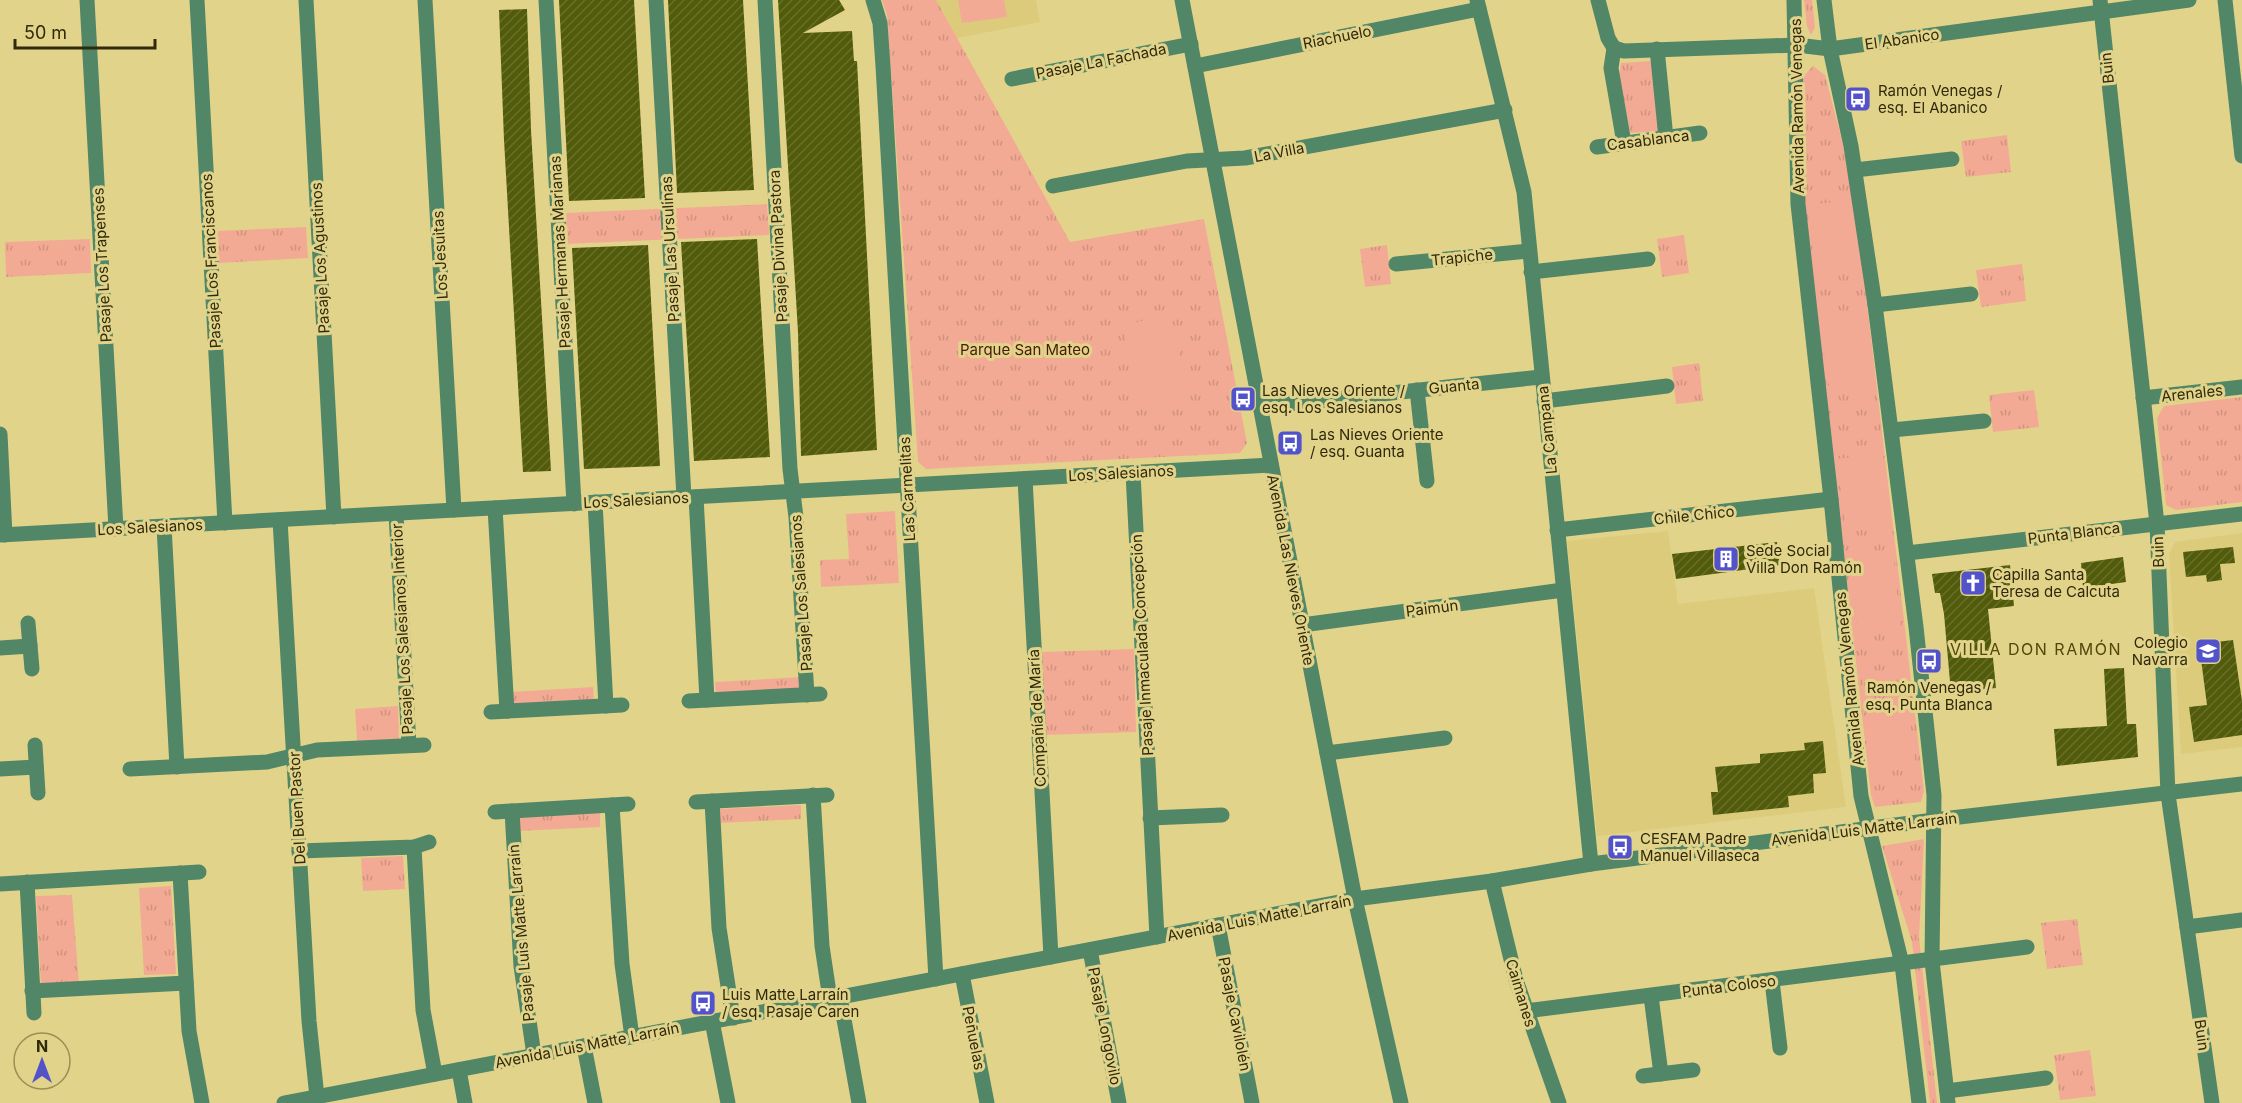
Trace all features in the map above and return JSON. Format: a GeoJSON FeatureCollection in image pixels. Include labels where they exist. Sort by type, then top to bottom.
{"type":"FeatureCollection","features":[{"type":"Feature","properties":{"kind":"street","name":"Pasaje Los Trapenses"},"geometry":{"type":"LineString","coordinates":[[87,0],[116,529]]}},
{"type":"Feature","properties":{"kind":"street","name":"Pasaje Los Franciscanos"},"geometry":{"type":"LineString","coordinates":[[197,0],[225,523]]}},
{"type":"Feature","properties":{"kind":"street","name":"Pasaje Los Agustinos"},"geometry":{"type":"LineString","coordinates":[[306,0],[334,517]]}},
{"type":"Feature","properties":{"kind":"street","name":"Los Jesuitas"},"geometry":{"type":"LineString","coordinates":[[425,0],[454,510]]}},
{"type":"Feature","properties":{"kind":"street","name":"Pasaje Hermanas Marianas"},"geometry":{"type":"LineString","coordinates":[[546,0],[574,504]]}},
{"type":"Feature","properties":{"kind":"street","name":"Pasaje Las Ursulinas"},"geometry":{"type":"LineString","coordinates":[[656,0],[690,497]]}},
{"type":"Feature","properties":{"kind":"street","name":"Pasaje Divina Pastora"},"geometry":{"type":"LineString","coordinates":[[765,0],[793,492]]}},
{"type":"Feature","properties":{"kind":"street","name":"Las Carmelitas"},"geometry":{"type":"LineString","coordinates":[[873,0],[880,23],[883,66],[936,979]]}},
{"type":"Feature","properties":{"kind":"street","name":"Avenida Las Nieves Oriente"},"geometry":{"type":"LineString","coordinates":[[1182,0],[1355,899],[1401,1103]]}},
{"type":"Feature","properties":{"kind":"street"},"geometry":{"type":"LineString","coordinates":[[1598,0],[1608,38],[1614,48],[1611,68],[1624,143]]}},
{"type":"Feature","properties":{"kind":"street","name":"Avenida Ramón Venegas"},"geometry":{"type":"LineString","coordinates":[[1794,0],[1797,45],[1797,192],[1861,796],[1902,964],[1919,1103]]}},
{"type":"Feature","properties":{"kind":"street","name":"Avenida Ramón Venegas"},"geometry":{"type":"LineString","coordinates":[[1824,0],[1830,49],[1855,170],[1907,553],[1934,820],[1932,961],[1948,1097]]}},
{"type":"Feature","properties":{"kind":"street","name":"El Abanico"},"geometry":{"type":"LineString","coordinates":[[1614,48],[1624,51],[1797,45],[1830,49],[2101,6],[2188,0]]}},
{"type":"Feature","properties":{"kind":"street"},"geometry":{"type":"LineString","coordinates":[[2225,0],[2242,156]]}},
{"type":"Feature","properties":{"kind":"street","name":"Riachuelo"},"geometry":{"type":"LineString","coordinates":[[1195,66],[1478,5]]}},
{"type":"Feature","properties":{"kind":"street","name":"La Campana"},"geometry":{"type":"LineString","coordinates":[[1478,5],[1521,177],[1591,864]]}},
{"type":"Feature","properties":{"kind":"street","name":"Buin"},"geometry":{"type":"LineString","coordinates":[[2101,6],[2157,524],[2168,794],[2211,1103]]}},
{"type":"Feature","properties":{"kind":"street","name":"Pasaje La Fachada"},"geometry":{"type":"LineString","coordinates":[[1012,79],[1191,44]]}},
{"type":"Feature","properties":{"kind":"street"},"geometry":{"type":"LineString","coordinates":[[1658,49],[1665,138]]}},
{"type":"Feature","properties":{"kind":"street","name":"La Villa"},"geometry":{"type":"LineString","coordinates":[[1053,186],[1187,161],[1245,158],[1505,110]]}},
{"type":"Feature","properties":{"kind":"street","name":"Casablanca"},"geometry":{"type":"LineString","coordinates":[[1597,147],[1700,134]]}},
{"type":"Feature","properties":{"kind":"street"},"geometry":{"type":"LineString","coordinates":[[1855,170],[1953,159]]}},
{"type":"Feature","properties":{"kind":"street","name":"Trapiche"},"geometry":{"type":"LineString","coordinates":[[1396,264],[1529,251]]}},
{"type":"Feature","properties":{"kind":"street"},"geometry":{"type":"LineString","coordinates":[[1531,272],[1648,259]]}},
{"type":"Feature","properties":{"kind":"street"},"geometry":{"type":"LineString","coordinates":[[1875,305],[1971,294]]}},
{"type":"Feature","properties":{"kind":"street","name":"Guanta"},"geometry":{"type":"LineString","coordinates":[[1260,407],[1541,377]]}},
{"type":"Feature","properties":{"kind":"street"},"geometry":{"type":"LineString","coordinates":[[1544,401],[1667,386]]}},
{"type":"Feature","properties":{"kind":"street","name":"Arenales"},"geometry":{"type":"LineString","coordinates":[[2143,398],[2242,387]]}},
{"type":"Feature","properties":{"kind":"street"},"geometry":{"type":"LineString","coordinates":[[1417,390],[1427,481]]}},
{"type":"Feature","properties":{"kind":"street"},"geometry":{"type":"LineString","coordinates":[[1892,430],[1984,421]]}},
{"type":"Feature","properties":{"kind":"street"},"geometry":{"type":"LineString","coordinates":[[0,434],[3,535]]}},
{"type":"Feature","properties":{"kind":"street","name":"Los Salesianos"},"geometry":{"type":"LineString","coordinates":[[3,535],[1271,465]]}},
{"type":"Feature","properties":{"kind":"street","name":"Pasaje Inmaculada Concepción"},"geometry":{"type":"LineString","coordinates":[[1133,473],[1157,937]]}},
{"type":"Feature","properties":{"kind":"street","name":"Compañía de María"},"geometry":{"type":"LineString","coordinates":[[1025,478],[1051,957]]}},
{"type":"Feature","properties":{"kind":"street","name":"Pasaje Los Salesianos"},"geometry":{"type":"LineString","coordinates":[[689,701],[813,694],[793,492]]}},
{"type":"Feature","properties":{"kind":"street"},"geometry":{"type":"LineString","coordinates":[[690,497],[707,700]]}},
{"type":"Feature","properties":{"kind":"street","name":"Chile Chico"},"geometry":{"type":"LineString","coordinates":[[1557,530],[1831,499]]}},
{"type":"Feature","properties":{"kind":"street"},"geometry":{"type":"LineString","coordinates":[[595,502],[606,706]]}},
{"type":"Feature","properties":{"kind":"street"},"geometry":{"type":"LineString","coordinates":[[495,508],[507,711]]}},
{"type":"Feature","properties":{"kind":"street","name":"Pasaje Los Salesianos Interior"},"geometry":{"type":"LineString","coordinates":[[130,769],[267,762],[317,750],[417,745],[396,514]]}},
{"type":"Feature","properties":{"kind":"street","name":"Punta Blanca"},"geometry":{"type":"LineString","coordinates":[[1907,553],[2242,514]]}},
{"type":"Feature","properties":{"kind":"street","name":"Del Buen Pastor"},"geometry":{"type":"LineString","coordinates":[[280,520],[309,1021],[317,1097]]}},
{"type":"Feature","properties":{"kind":"street"},"geometry":{"type":"LineString","coordinates":[[164,526],[177,767]]}},
{"type":"Feature","properties":{"kind":"street","name":"Paimún"},"geometry":{"type":"LineString","coordinates":[[1302,625],[1563,590]]}},
{"type":"Feature","properties":{"kind":"street"},"geometry":{"type":"LineString","coordinates":[[28,623],[32,669]]}},
{"type":"Feature","properties":{"kind":"street"},"geometry":{"type":"LineString","coordinates":[[0,648],[30,646]]}},
{"type":"Feature","properties":{"kind":"street"},"geometry":{"type":"LineString","coordinates":[[491,712],[622,705]]}},
{"type":"Feature","properties":{"kind":"street"},"geometry":{"type":"LineString","coordinates":[[1327,753],[1445,738]]}},
{"type":"Feature","properties":{"kind":"street"},"geometry":{"type":"LineString","coordinates":[[35,745],[38,793]]}},
{"type":"Feature","properties":{"kind":"street"},"geometry":{"type":"LineString","coordinates":[[0,769],[36,767]]}},
{"type":"Feature","properties":{"kind":"street","name":"Avenida Luis Matte Larraín"},"geometry":{"type":"LineString","coordinates":[[284,1103],[317,1097],[347,1097],[435,1074],[1355,899],[1492,881],[1591,864],[1934,820],[2242,784]]}},
{"type":"Feature","properties":{"kind":"street"},"geometry":{"type":"LineString","coordinates":[[696,802],[820,795],[822,946],[859,1103]]}},
{"type":"Feature","properties":{"kind":"street"},"geometry":{"type":"LineString","coordinates":[[712,801],[719,928],[733,1018]]}},
{"type":"Feature","properties":{"kind":"street"},"geometry":{"type":"LineString","coordinates":[[495,812],[628,804]]}},
{"type":"Feature","properties":{"kind":"street"},"geometry":{"type":"LineString","coordinates":[[612,805],[620,945],[632,1037]]}},
{"type":"Feature","properties":{"kind":"street","name":"Pasaje Luis Matte Larraín"},"geometry":{"type":"LineString","coordinates":[[512,811],[524,991],[534,1055]]}},
{"type":"Feature","properties":{"kind":"street"},"geometry":{"type":"LineString","coordinates":[[1150,818],[1222,815]]}},
{"type":"Feature","properties":{"kind":"street"},"geometry":{"type":"LineString","coordinates":[[299,850],[421,845],[423,1010],[435,1074]]}},
{"type":"Feature","properties":{"kind":"street"},"geometry":{"type":"LineString","coordinates":[[0,884],[200,872]]}},
{"type":"Feature","properties":{"kind":"street"},"geometry":{"type":"LineString","coordinates":[[180,873],[189,1031],[202,1103]]}},
{"type":"Feature","properties":{"kind":"street","name":"Caimanes"},"geometry":{"type":"LineString","coordinates":[[1492,881],[1508,950],[1526,1011],[1559,1103]]}},
{"type":"Feature","properties":{"kind":"street"},"geometry":{"type":"LineString","coordinates":[[27,882],[34,1013]]}},
{"type":"Feature","properties":{"kind":"street"},"geometry":{"type":"LineString","coordinates":[[2187,927],[2242,920]]}},
{"type":"Feature","properties":{"kind":"street","name":"Pasaje Cavilolén"},"geometry":{"type":"LineString","coordinates":[[1218,925],[1252,1103]]}},
{"type":"Feature","properties":{"kind":"street","name":"Punta Coloso"},"geometry":{"type":"LineString","coordinates":[[1526,1011],[1932,961],[2027,947]]}},
{"type":"Feature","properties":{"kind":"street","name":"Pasaje Longovilo"},"geometry":{"type":"LineString","coordinates":[[1090,950],[1119,1103]]}},
{"type":"Feature","properties":{"kind":"street","name":"Peñuelas"},"geometry":{"type":"LineString","coordinates":[[962,974],[987,1103]]}},
{"type":"Feature","properties":{"kind":"street"},"geometry":{"type":"LineString","coordinates":[[1772,981],[1780,1048]]}},
{"type":"Feature","properties":{"kind":"street"},"geometry":{"type":"LineString","coordinates":[[32,991],[186,983]]}},
{"type":"Feature","properties":{"kind":"street"},"geometry":{"type":"LineString","coordinates":[[1652,996],[1660,1074]]}},
{"type":"Feature","properties":{"kind":"street"},"geometry":{"type":"LineString","coordinates":[[712,1021],[728,1103]]}},
{"type":"Feature","properties":{"kind":"street"},"geometry":{"type":"LineString","coordinates":[[584,1046],[595,1103]]}},
{"type":"Feature","properties":{"kind":"street"},"geometry":{"type":"LineString","coordinates":[[459,1070],[465,1103]]}},
{"type":"Feature","properties":{"kind":"street"},"geometry":{"type":"LineString","coordinates":[[1643,1076],[1693,1070]]}},
{"type":"Feature","properties":{"kind":"street"},"geometry":{"type":"LineString","coordinates":[[1948,1097],[2046,1078]]}},
{"type":"Feature","properties":{"kind":"shaded area"},"geometry":{"type":"Polygon","coordinates":[[[936,0],[1036,0],[1040,22],[957,38],[936,0]]]}},
{"type":"Feature","properties":{"kind":"shaded area"},"geometry":{"type":"Polygon","coordinates":[[[1668,531],[1678,604],[1814,588],[1846,807],[1597,836],[1567,541],[1668,531]]]}},
{"type":"Feature","properties":{"kind":"shaded area","name":"Colegio Navarra"},"geometry":{"type":"Polygon","coordinates":[[[2242,533],[2242,747],[2181,754],[2169,555],[2175,542],[2242,533]]]}},
{"type":"Feature","properties":{"kind":"green space","name":"Parque San Mateo"},"geometry":{"type":"Polygon","coordinates":[[[882,0],[936,0],[1070,242],[1204,219],[1247,443],[1240,453],[926,469],[918,462],[887,15],[882,0]]]}},
{"type":"Feature","properties":{"kind":"green space"},"geometry":{"type":"Polygon","coordinates":[[[958,0],[1004,0],[1007,17],[962,23],[958,0]]]}},
{"type":"Feature","properties":{"kind":"green space"},"geometry":{"type":"Polygon","coordinates":[[[1804,0],[1812,0],[1815,27],[1811,35],[1807,26],[1804,0]]]}},
{"type":"Feature","properties":{"kind":"green space"},"geometry":{"type":"Polygon","coordinates":[[[1652,61],[1659,131],[1630,133],[1619,78],[1621,63],[1652,61]]]}},
{"type":"Feature","properties":{"kind":"green space"},"geometry":{"type":"Polygon","coordinates":[[[1813,66],[1825,75],[1853,183],[1924,791],[1921,802],[1875,807],[1871,795],[1803,192],[1803,77],[1813,66]]]}},
{"type":"Feature","properties":{"kind":"green space"},"geometry":{"type":"Polygon","coordinates":[[[2007,135],[2011,172],[1966,177],[1961,141],[2007,135]]]}},
{"type":"Feature","properties":{"kind":"green space"},"geometry":{"type":"Polygon","coordinates":[[[1854,200],[1862,270],[1816,276],[1808,205],[1854,200]]]}},
{"type":"Feature","properties":{"kind":"green space"},"geometry":{"type":"Polygon","coordinates":[[[767,204],[769,235],[565,244],[564,213],[767,204]]]}},
{"type":"Feature","properties":{"kind":"green space"},"geometry":{"type":"Polygon","coordinates":[[[306,227],[308,258],[218,263],[217,231],[306,227]]]}},
{"type":"Feature","properties":{"kind":"green space"},"geometry":{"type":"Polygon","coordinates":[[[1684,235],[1689,273],[1662,277],[1657,239],[1684,235]]]}},
{"type":"Feature","properties":{"kind":"green space"},"geometry":{"type":"Polygon","coordinates":[[[90,239],[91,273],[6,277],[5,242],[90,239]]]}},
{"type":"Feature","properties":{"kind":"green space"},"geometry":{"type":"Polygon","coordinates":[[[1387,245],[1391,284],[1365,287],[1360,249],[1387,245]]]}},
{"type":"Feature","properties":{"kind":"green space"},"geometry":{"type":"Polygon","coordinates":[[[2022,264],[2026,301],[1981,307],[1976,270],[2022,264]]]}},
{"type":"Feature","properties":{"kind":"green space"},"geometry":{"type":"Polygon","coordinates":[[[1171,314],[1189,396],[1140,405],[1122,326],[1171,314]]]}},
{"type":"Feature","properties":{"kind":"green space"},"geometry":{"type":"Polygon","coordinates":[[[1866,314],[1876,386],[1830,392],[1820,320],[1866,314]]]}},
{"type":"Feature","properties":{"kind":"green space"},"geometry":{"type":"Polygon","coordinates":[[[1699,363],[1703,401],[1676,404],[1672,367],[1699,363]]]}},
{"type":"Feature","properties":{"kind":"green space"},"geometry":{"type":"Polygon","coordinates":[[[2034,390],[2039,427],[1993,432],[1989,395],[2034,390]]]}},
{"type":"Feature","properties":{"kind":"green space"},"geometry":{"type":"Polygon","coordinates":[[[2242,397],[2242,502],[2176,510],[2166,505],[2157,418],[2164,406],[2242,397]]]}},
{"type":"Feature","properties":{"kind":"green space"},"geometry":{"type":"Polygon","coordinates":[[[1883,453],[1892,526],[1846,532],[1837,459],[1883,453]]]}},
{"type":"Feature","properties":{"kind":"green space"},"geometry":{"type":"Polygon","coordinates":[[[895,511],[899,583],[821,587],[820,560],[849,559],[846,514],[895,511]]]}},
{"type":"Feature","properties":{"kind":"green space"},"geometry":{"type":"Polygon","coordinates":[[[1893,554],[1901,627],[1858,632],[1849,559],[1893,554]]]}},
{"type":"Feature","properties":{"kind":"green space"},"geometry":{"type":"Polygon","coordinates":[[[1134,649],[1136,732],[1044,735],[1041,652],[1134,649]]]}},
{"type":"Feature","properties":{"kind":"green space"},"geometry":{"type":"Polygon","coordinates":[[[802,677],[803,691],[716,695],[715,682],[802,677]]]}},
{"type":"Feature","properties":{"kind":"green space"},"geometry":{"type":"Polygon","coordinates":[[[593,687],[594,701],[512,706],[512,692],[593,687]]]}},
{"type":"Feature","properties":{"kind":"green space"},"geometry":{"type":"Polygon","coordinates":[[[1907,696],[1916,768],[1873,773],[1865,701],[1907,696]]]}},
{"type":"Feature","properties":{"kind":"green space"},"geometry":{"type":"Polygon","coordinates":[[[398,706],[399,739],[357,741],[355,709],[398,706]]]}},
{"type":"Feature","properties":{"kind":"green space"},"geometry":{"type":"Polygon","coordinates":[[[801,805],[801,819],[720,823],[719,809],[801,805]]]}},
{"type":"Feature","properties":{"kind":"green space"},"geometry":{"type":"Polygon","coordinates":[[[600,812],[600,827],[519,831],[518,817],[600,812]]]}},
{"type":"Feature","properties":{"kind":"green space"},"geometry":{"type":"Polygon","coordinates":[[[1924,839],[1919,938],[1937,1103],[1930,1103],[1912,942],[1882,846],[1924,839]]]}},
{"type":"Feature","properties":{"kind":"green space"},"geometry":{"type":"Polygon","coordinates":[[[403,856],[405,889],[363,891],[361,858],[403,856]]]}},
{"type":"Feature","properties":{"kind":"green space"},"geometry":{"type":"Polygon","coordinates":[[[171,886],[176,974],[144,975],[139,888],[171,886]]]}},
{"type":"Feature","properties":{"kind":"green space"},"geometry":{"type":"Polygon","coordinates":[[[72,895],[79,984],[41,987],[36,896],[72,895]]]}},
{"type":"Feature","properties":{"kind":"green space"},"geometry":{"type":"Polygon","coordinates":[[[2077,919],[2083,965],[2047,969],[2041,923],[2077,919]]]}},
{"type":"Feature","properties":{"kind":"green space"},"geometry":{"type":"Polygon","coordinates":[[[2090,1050],[2096,1096],[2060,1100],[2054,1055],[2090,1050]]]}},
{"type":"Feature","properties":{"kind":"building"},"geometry":{"type":"Polygon","coordinates":[[[559,0],[634,0],[645,198],[569,201],[559,0]]]}},
{"type":"Feature","properties":{"kind":"building"},"geometry":{"type":"Polygon","coordinates":[[[668,0],[743,0],[754,190],[677,193],[668,0]]]}},
{"type":"Feature","properties":{"kind":"building"},"geometry":{"type":"Polygon","coordinates":[[[778,0],[839,0],[845,10],[803,33],[852,31],[854,61],[857,61],[877,450],[801,456],[798,332],[778,0]]]}},
{"type":"Feature","properties":{"kind":"building"},"geometry":{"type":"Polygon","coordinates":[[[527,9],[531,130],[551,471],[523,472],[499,10],[527,9]]]}},
{"type":"Feature","properties":{"kind":"building"},"geometry":{"type":"Polygon","coordinates":[[[757,239],[770,457],[694,461],[681,242],[757,239]]]}},
{"type":"Feature","properties":{"kind":"building"},"geometry":{"type":"Polygon","coordinates":[[[648,245],[660,466],[584,469],[572,248],[648,245]]]}},
{"type":"Feature","properties":{"kind":"building","name":"Sede Social Villa Don Ramón"},"geometry":{"type":"Polygon","coordinates":[[[1777,542],[1780,565],[1676,579],[1672,554],[1777,542]]]}},
{"type":"Feature","properties":{"kind":"building"},"geometry":{"type":"Polygon","coordinates":[[[2233,547],[2235,563],[2220,564],[2222,580],[2207,582],[2206,575],[2186,577],[2183,552],[2233,547]]]}},
{"type":"Feature","properties":{"kind":"building"},"geometry":{"type":"Polygon","coordinates":[[[2123,557],[2126,582],[2083,588],[2081,563],[2123,557]]]}},
{"type":"Feature","properties":{"kind":"building"},"geometry":{"type":"Polygon","coordinates":[[[2010,565],[2014,606],[1988,609],[1996,688],[1951,693],[1944,614],[1940,593],[1935,593],[1932,574],[2010,565]]]}},
{"type":"Feature","properties":{"kind":"building"},"geometry":{"type":"Polygon","coordinates":[[[2233,640],[2242,701],[2242,735],[2194,742],[2189,707],[2207,705],[2199,644],[2233,640]]]}},
{"type":"Feature","properties":{"kind":"building"},"geometry":{"type":"Polygon","coordinates":[[[2124,668],[2127,724],[2136,724],[2138,757],[2057,766],[2054,729],[2107,726],[2104,669],[2124,668]]]}},
{"type":"Feature","properties":{"kind":"building"},"geometry":{"type":"Polygon","coordinates":[[[1823,741],[1826,773],[1813,774],[1814,793],[1788,796],[1789,807],[1713,815],[1711,792],[1718,792],[1715,767],[1760,763],[1760,754],[1805,750],[1804,743],[1823,741]]]}},
{"type":"Feature","properties":{"kind":"place","name":"Ramón Venegas / esq. El Abanico"},"geometry":{"type":"Point","coordinates":[1858,99]}},
{"type":"Feature","properties":{"kind":"place","name":"Las Nieves Oriente / esq. Los Salesianos"},"geometry":{"type":"Point","coordinates":[1243,399]}},
{"type":"Feature","properties":{"kind":"place","name":"Las Nieves Oriente / esq. Guanta"},"geometry":{"type":"Point","coordinates":[1290,443]}},
{"type":"Feature","properties":{"kind":"place","name":"Sede Social Villa Don Ramón"},"geometry":{"type":"Point","coordinates":[1726,559]}},
{"type":"Feature","properties":{"kind":"place","name":"Capilla Santa Teresa de Calcuta"},"geometry":{"type":"Point","coordinates":[1973,583]}},
{"type":"Feature","properties":{"kind":"place","name":"Colegio Navarra"},"geometry":{"type":"Point","coordinates":[2208,651]}},
{"type":"Feature","properties":{"kind":"place","name":"Ramón Venegas / esq. Punta Blanca"},"geometry":{"type":"Point","coordinates":[1929,661]}},
{"type":"Feature","properties":{"kind":"place","name":"CESFAM Padre Manuel Villaseca"},"geometry":{"type":"Point","coordinates":[1620,847]}},
{"type":"Feature","properties":{"kind":"place","name":"Luis Matte Larraín / esq. Pasaje Caren"},"geometry":{"type":"Point","coordinates":[703,1003]}},
{"type":"Feature","properties":{"kind":"district","name":"VILLA DON RAMÓN"},"geometry":{"type":"Point","coordinates":[2036,649]}}]}
